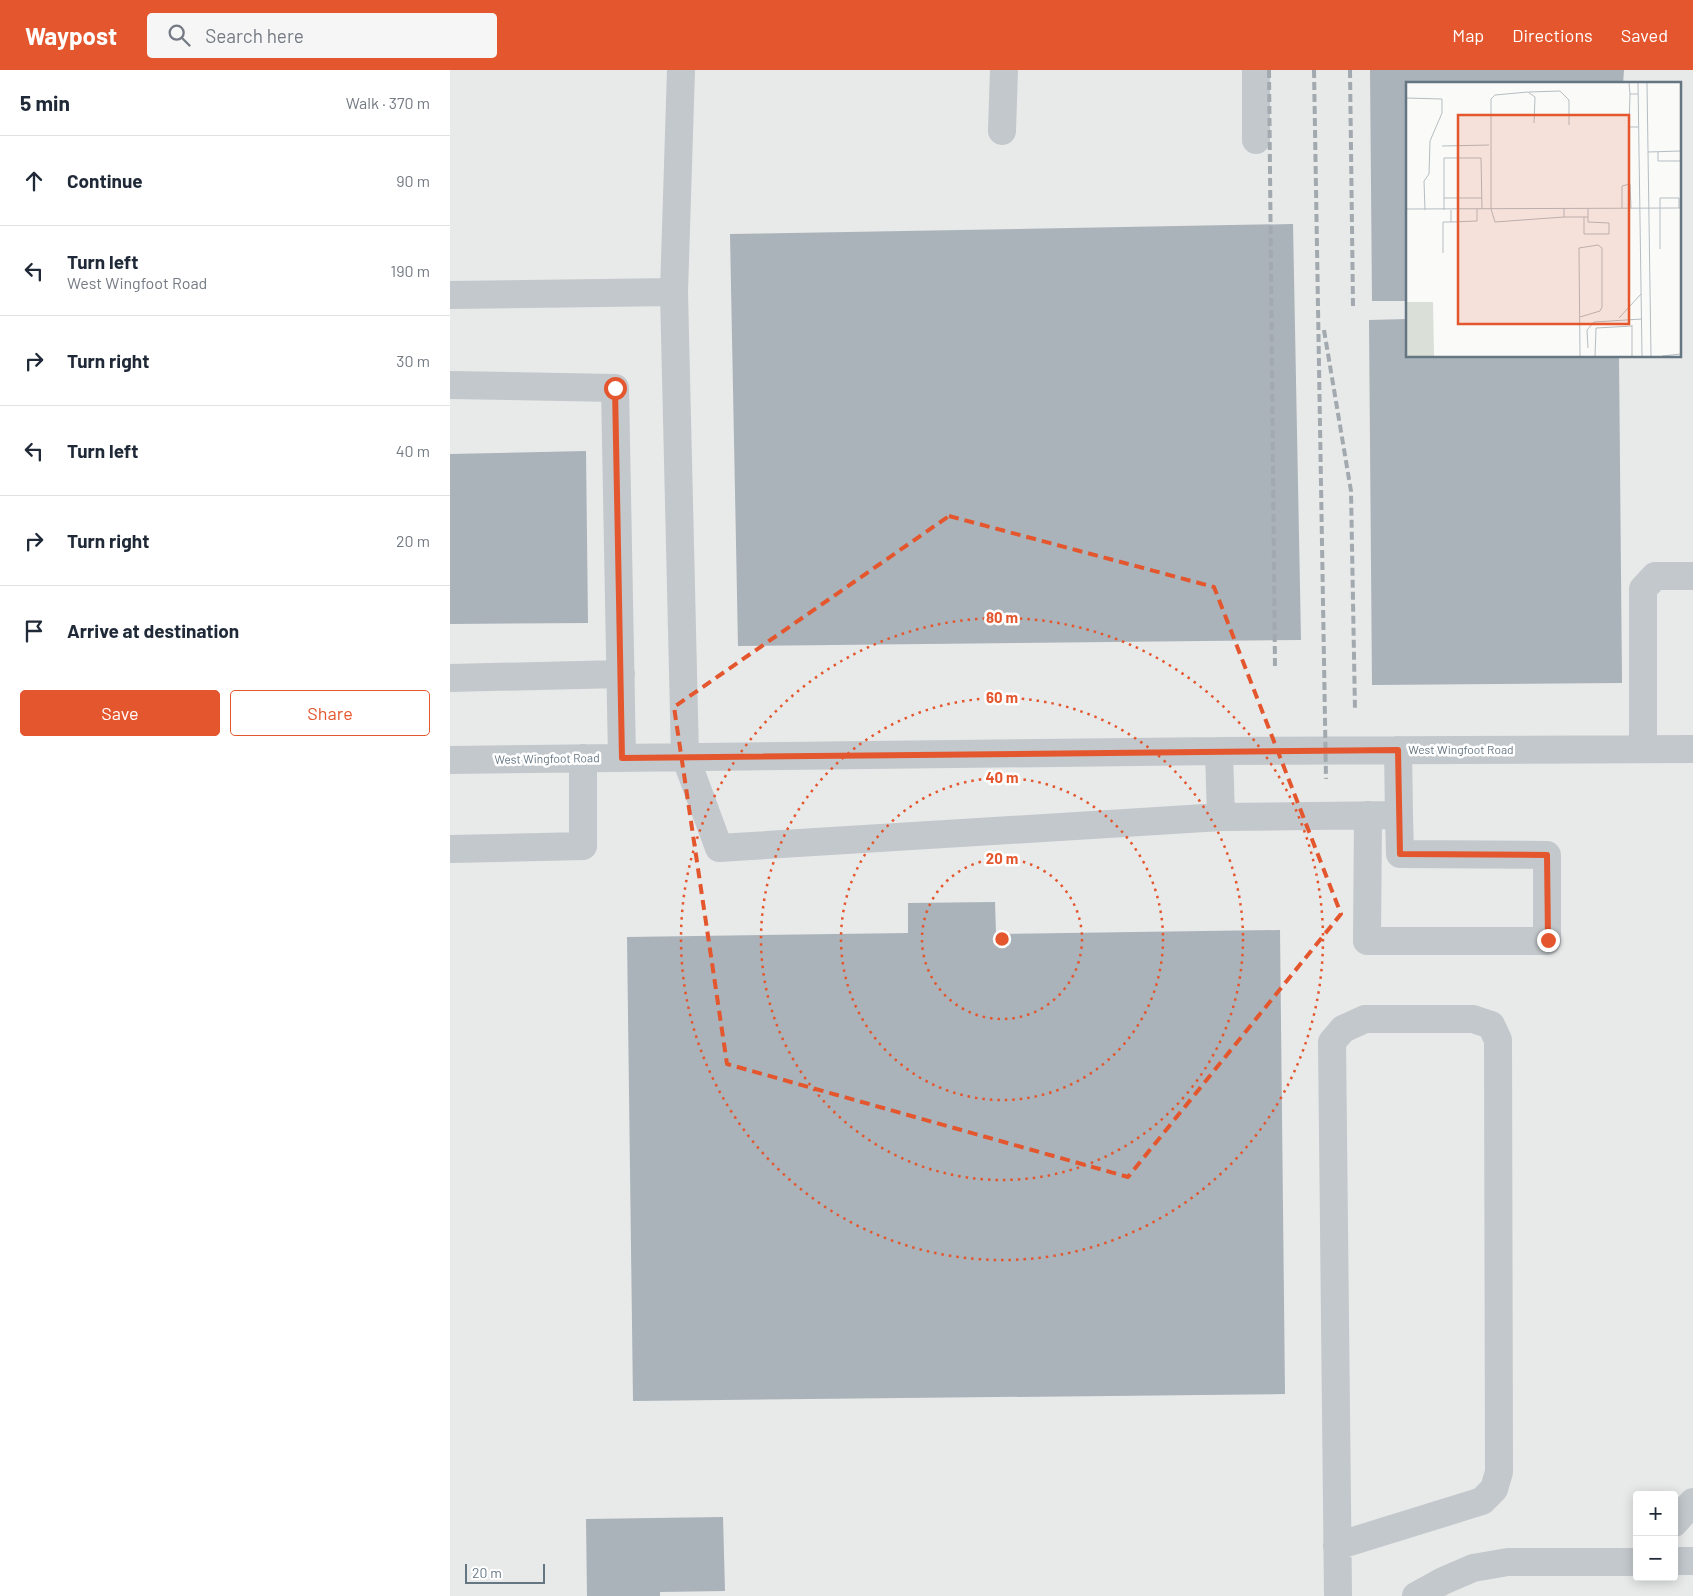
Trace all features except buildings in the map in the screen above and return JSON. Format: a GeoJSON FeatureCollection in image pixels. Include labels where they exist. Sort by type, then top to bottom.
{"type":"FeatureCollection","features":[{"type":"Feature","properties":{"kind":"street"},"geometry":{"type":"LineString","coordinates":[[681,70],[674,292],[685,756],[719,848],[1221,817],[1399,815]]}},
{"type":"Feature","properties":{"kind":"street"},"geometry":{"type":"LineString","coordinates":[[1002,131],[1004,70]]}},
{"type":"Feature","properties":{"kind":"street"},"geometry":{"type":"LineString","coordinates":[[1256,70],[1256,140]]}},
{"type":"Feature","properties":{"kind":"street"},"geometry":{"type":"LineString","coordinates":[[450,295],[674,292]]}},
{"type":"Feature","properties":{"kind":"street"},"geometry":{"type":"LineString","coordinates":[[450,385],[615,388],[622,758]]}},
{"type":"Feature","properties":{"kind":"street"},"geometry":{"type":"LineString","coordinates":[[1643,750],[1643,589],[1655,576],[1693,576]]}},
{"type":"Feature","properties":{"kind":"street"},"geometry":{"type":"LineString","coordinates":[[450,678],[620,674]]}},
{"type":"Feature","properties":{"kind":"street","name":"West Wingfoot Road"},"geometry":{"type":"LineString","coordinates":[[450,760],[1219,751],[1693,749]]}},
{"type":"Feature","properties":{"kind":"street"},"geometry":{"type":"LineString","coordinates":[[1398,750],[1400,854]]}},
{"type":"Feature","properties":{"kind":"street"},"geometry":{"type":"LineString","coordinates":[[1219,751],[1221,817]]}},
{"type":"Feature","properties":{"kind":"street"},"geometry":{"type":"LineString","coordinates":[[450,850],[583,846],[583,758]]}},
{"type":"Feature","properties":{"kind":"street"},"geometry":{"type":"LineString","coordinates":[[1367,854],[1547,855],[1548,940],[1367,940],[1367,854],[1368,815]]}},
{"type":"Feature","properties":{"kind":"street"},"geometry":{"type":"LineString","coordinates":[[1338,1546],[1482,1501],[1494,1490],[1499,1472],[1498,1040],[1491,1025],[1473,1019],[1365,1019],[1343,1029],[1332,1042],[1338,1596]]}},
{"type":"Feature","properties":{"kind":"street"},"geometry":{"type":"LineString","coordinates":[[1678,1519],[1693,1502]]}},
{"type":"Feature","properties":{"kind":"street"},"geometry":{"type":"LineString","coordinates":[[1416,1596],[1443,1581],[1473,1568],[1508,1562],[1624,1562],[1633,1552]]}},
{"type":"Feature","properties":{"kind":"street"},"geometry":{"type":"LineString","coordinates":[[1678,1561],[1693,1561]]}},
{"type":"Feature","properties":{"kind":"highlighted area"},"geometry":{"type":"Polygon","coordinates":[[[949,516],[1214,587],[1341,914],[1128,1177],[727,1064],[674,707],[949,516]]]}},
{"type":"Feature","properties":{"kind":"shaded area"},"geometry":{"type":"Polygon","coordinates":[[[450,70],[1693,70],[1693,1596],[450,1596],[450,70]]]}},
{"type":"Feature","properties":{"kind":"railway"},"geometry":{"type":"LineString","coordinates":[[1269,70],[1275,669]]}},
{"type":"Feature","properties":{"kind":"railway"},"geometry":{"type":"LineString","coordinates":[[1314,70],[1326,779]]}},
{"type":"Feature","properties":{"kind":"railway"},"geometry":{"type":"LineString","coordinates":[[1350,70],[1353,306]]}},
{"type":"Feature","properties":{"kind":"railway"},"geometry":{"type":"LineString","coordinates":[[1324,330],[1351,491],[1355,710]]}},
{"type":"Feature","properties":{"kind":"route"},"geometry":{"type":"LineString","coordinates":[[615,388],[622,758],[1398,750],[1400,854],[1547,855],[1548,940]]}}]}
